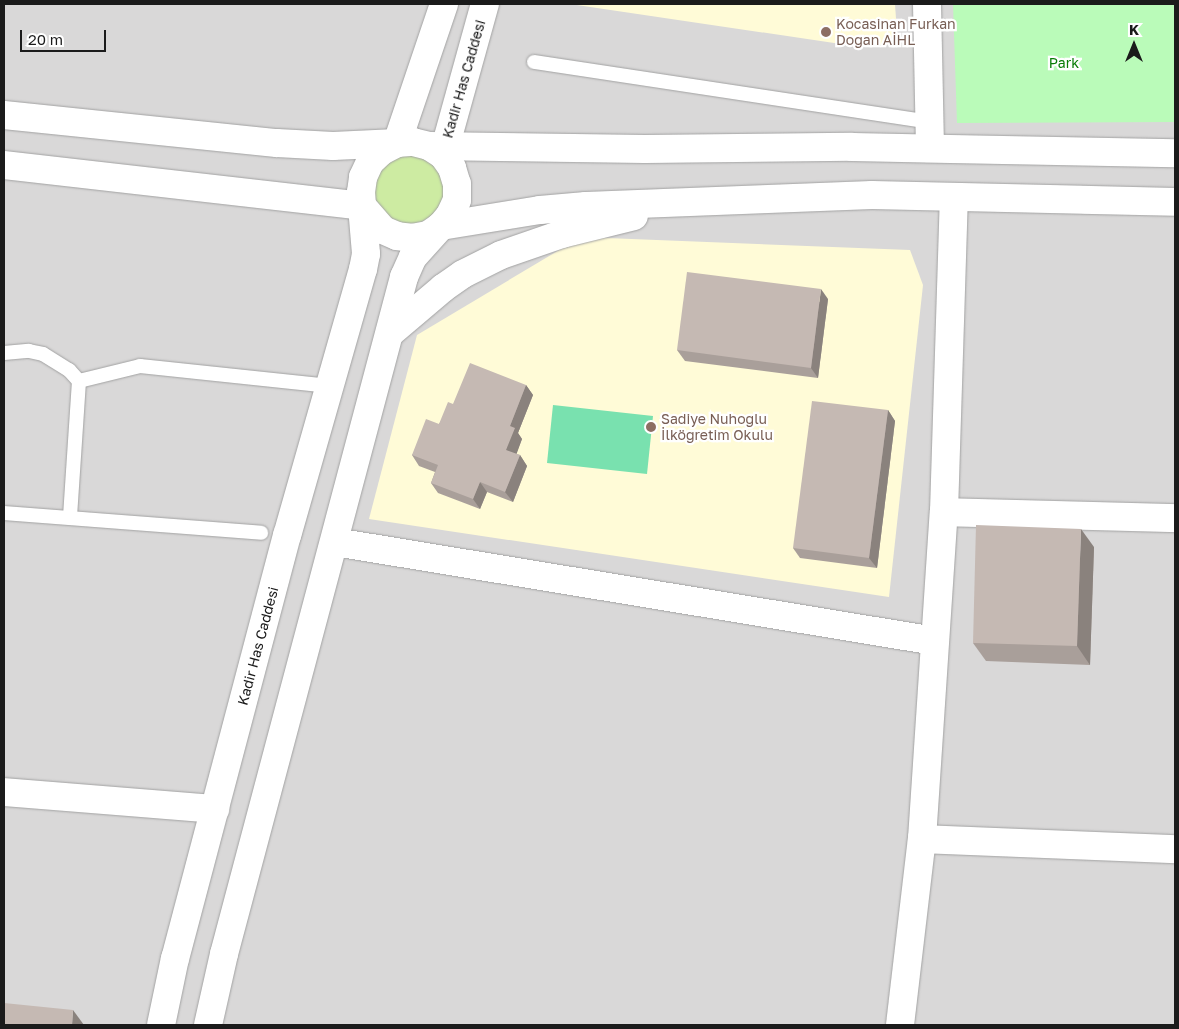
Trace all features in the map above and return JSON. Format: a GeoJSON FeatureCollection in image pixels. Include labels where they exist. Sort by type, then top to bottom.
{"type":"FeatureCollection","features":[{"type":"Feature","properties":{"kind":"street"},"geometry":{"type":"LineString","coordinates":[[362,206],[363,177],[370,162],[382,151],[397,143],[444,4]]}},
{"type":"Feature","properties":{"kind":"street","name":"Kadir Has Caddesi"},"geometry":{"type":"LineString","coordinates":[[439,149],[485,4]]}},
{"type":"Feature","properties":{"kind":"street"},"geometry":{"type":"LineString","coordinates":[[927,4],[930,135]]}},
{"type":"Feature","properties":{"kind":"street"},"geometry":{"type":"LineString","coordinates":[[4,115],[277,143],[334,146],[413,142],[439,149],[636,149],[930,135],[1175,153]]}},
{"type":"Feature","properties":{"kind":"street"},"geometry":{"type":"LineString","coordinates":[[208,1025],[226,946],[404,277],[413,257],[450,215],[457,200],[452,168],[439,149]]}},
{"type":"Feature","properties":{"kind":"street"},"geometry":{"type":"LineString","coordinates":[[4,165],[362,206],[383,230],[397,236],[413,238],[428,235],[441,226],[540,210],[699,202],[872,196],[1175,202]]}},
{"type":"Feature","properties":{"kind":"street"},"geometry":{"type":"LineString","coordinates":[[900,1025],[922,839],[944,512],[954,197]]}},
{"type":"Feature","properties":{"kind":"street"},"geometry":{"type":"LineString","coordinates":[[390,333],[443,288],[463,274],[501,255],[562,234],[699,202]]}},
{"type":"Feature","properties":{"kind":"street","name":"Kadir Has Caddesi"},"geometry":{"type":"LineString","coordinates":[[161,1025],[175,958],[288,535],[363,269],[366,254],[362,206]]}},
{"type":"Feature","properties":{"kind":"street"},"geometry":{"type":"LineString","coordinates":[[944,512],[1175,518]]}},
{"type":"Feature","properties":{"kind":"street"},"geometry":{"type":"LineString","coordinates":[[335,542],[935,641]]}},
{"type":"Feature","properties":{"kind":"street"},"geometry":{"type":"LineString","coordinates":[[4,792],[215,809]]}},
{"type":"Feature","properties":{"kind":"street"},"geometry":{"type":"LineString","coordinates":[[922,839],[1175,849]]}},
{"type":"Feature","properties":{"kind":"lane"},"geometry":{"type":"LineString","coordinates":[[534,62],[930,135]]}},
{"type":"Feature","properties":{"kind":"lane"},"geometry":{"type":"LineString","coordinates":[[4,353],[28,351],[44,354],[69,370],[79,381],[70,518]]}},
{"type":"Feature","properties":{"kind":"lane"},"geometry":{"type":"LineString","coordinates":[[79,381],[140,366],[330,386]]}},
{"type":"Feature","properties":{"kind":"lane"},"geometry":{"type":"LineString","coordinates":[[4,513],[261,533]]}},
{"type":"Feature","properties":{"kind":"shaded area"},"geometry":{"type":"Polygon","coordinates":[[[4,4],[1175,4],[1175,1025],[4,1025],[4,4]]]}},
{"type":"Feature","properties":{"kind":"shaded area","name":"Kocasinan Furkan Doğan AİHL"},"geometry":{"type":"Polygon","coordinates":[[[570,4],[895,4],[896,19],[890,44],[861,47],[570,4]]]}},
{"type":"Feature","properties":{"kind":"shaded area","name":"Sadiye Nuhoğlu İlköğretim Okulu"},"geometry":{"type":"Polygon","coordinates":[[[581,237],[910,250],[923,285],[889,597],[369,519],[417,335],[581,237]]]}},
{"type":"Feature","properties":{"kind":"green space","name":"Park"},"geometry":{"type":"Polygon","coordinates":[[[953,4],[1175,4],[1175,122],[957,123],[953,4]]]}},
{"type":"Feature","properties":{"kind":"green space"},"geometry":{"type":"Polygon","coordinates":[[[409,154],[422,157],[434,164],[441,176],[444,189],[441,202],[434,214],[422,221],[409,224],[396,221],[384,214],[377,202],[374,189],[377,176],[384,164],[396,157],[409,154]]]}},
{"type":"Feature","properties":{"kind":"green space"},"geometry":{"type":"Polygon","coordinates":[[[553,405],[653,416],[647,474],[547,463],[553,405]]]}},
{"type":"Feature","properties":{"kind":"building"},"geometry":{"type":"Polygon","coordinates":[[[687,272],[821,289],[811,368],[677,350],[687,272]]]}},
{"type":"Feature","properties":{"kind":"building"},"geometry":{"type":"Polygon","coordinates":[[[470,363],[526,385],[510,426],[515,428],[506,450],[520,455],[505,492],[480,482],[473,499],[431,483],[438,465],[412,455],[426,419],[439,424],[448,402],[453,404],[470,363]]]}},
{"type":"Feature","properties":{"kind":"building"},"geometry":{"type":"Polygon","coordinates":[[[812,401],[888,410],[869,558],[793,548],[812,401]]]}},
{"type":"Feature","properties":{"kind":"building"},"geometry":{"type":"Polygon","coordinates":[[[976,525],[1081,529],[1077,646],[973,643],[976,525]]]}},
{"type":"Feature","properties":{"kind":"building"},"geometry":{"type":"Polygon","coordinates":[[[4,1003],[73,1010],[72,1025],[4,1025],[4,1003]]]}},
{"type":"Feature","properties":{"kind":"place","name":"Kocasinan Furkan Doğan AİHL"},"geometry":{"type":"Point","coordinates":[826,32]}},
{"type":"Feature","properties":{"kind":"place","name":"Sadiye Nuhoğlu İlköğretim Okulu"},"geometry":{"type":"Point","coordinates":[651,427]}}]}
